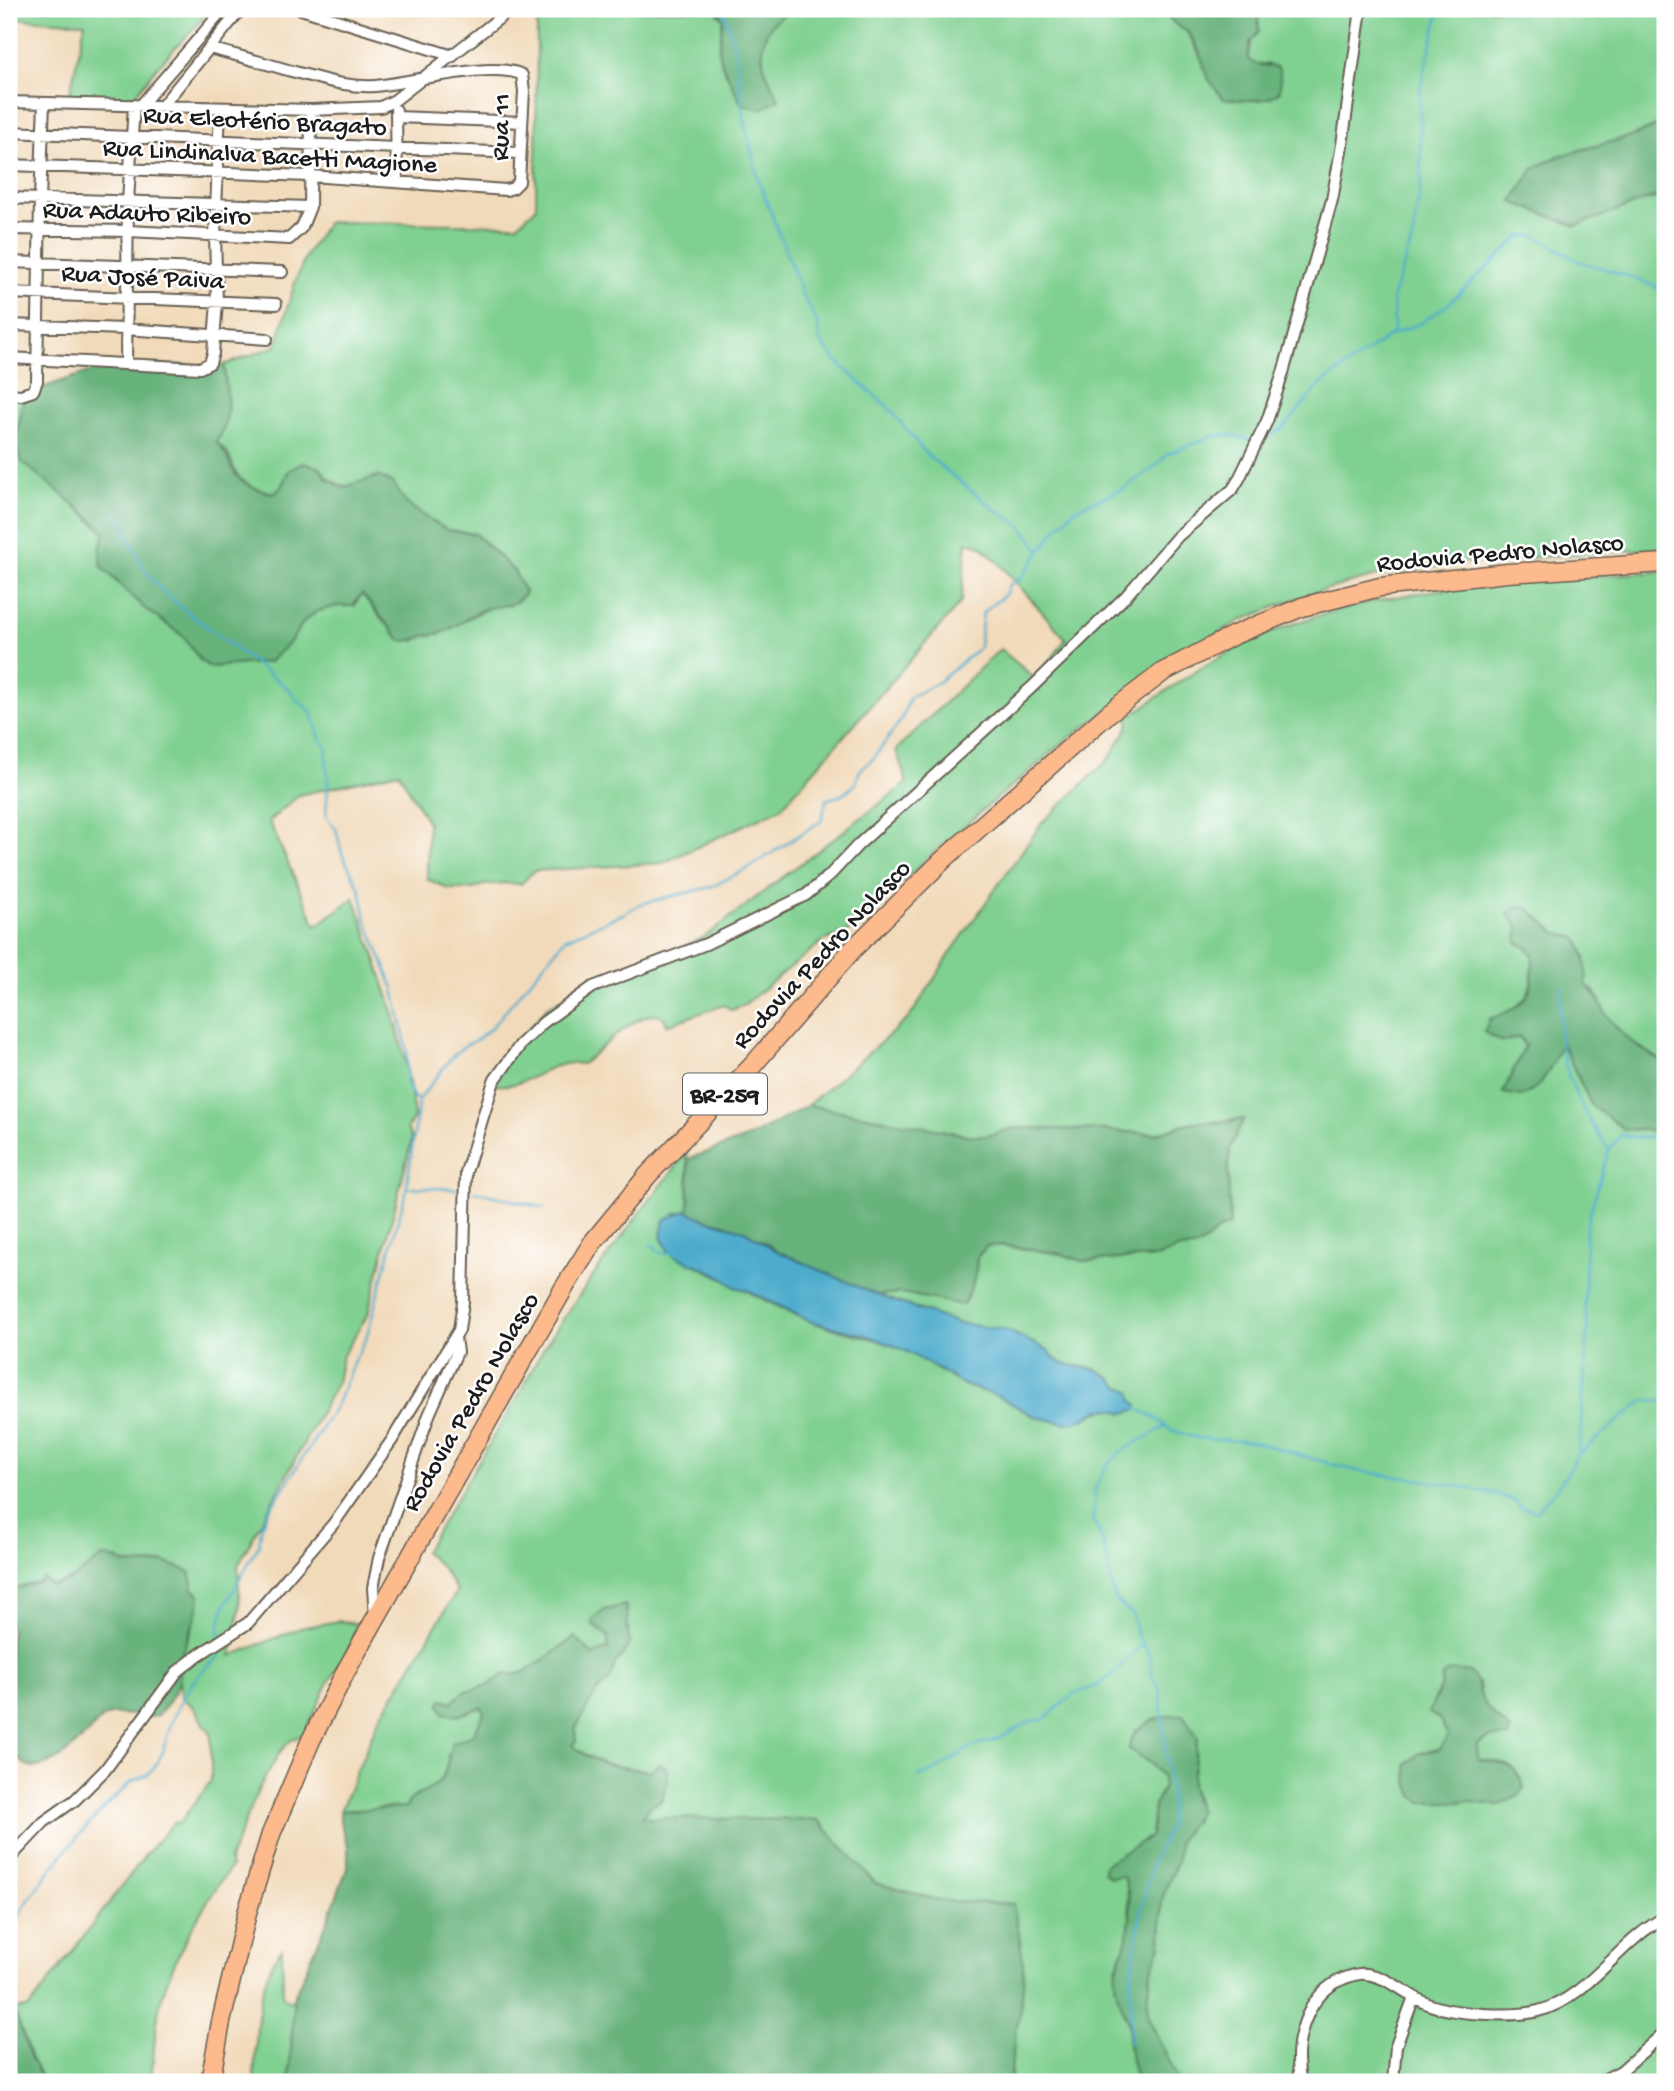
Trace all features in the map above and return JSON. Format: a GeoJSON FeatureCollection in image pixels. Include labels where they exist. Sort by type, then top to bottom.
{"type":"FeatureCollection","features":[{"type":"Feature","properties":{"kind":"highway","name":"Rodovia Pedro Nolasco"},"geometry":{"type":"LineString","coordinates":[[210,2082],[247,1913],[271,1834],[310,1740],[376,1619],[581,1259],[648,1175],[753,1065],[853,949],[944,859],[1109,713],[1163,673],[1234,635],[1302,607],[1409,582],[1665,563]]}},
{"type":"Feature","properties":{"kind":"street"},"geometry":{"type":"LineString","coordinates":[[126,364],[131,136],[138,105],[224,9]]}},
{"type":"Feature","properties":{"kind":"street"},"geometry":{"type":"LineString","coordinates":[[162,106],[241,9]]}},
{"type":"Feature","properties":{"kind":"street"},"geometry":{"type":"LineString","coordinates":[[301,9],[453,56]]}},
{"type":"Feature","properties":{"kind":"street"},"geometry":{"type":"LineString","coordinates":[[496,9],[510,11]]}},
{"type":"Feature","properties":{"kind":"street"},"geometry":{"type":"LineString","coordinates":[[9,1859],[44,1822],[75,1800],[105,1770],[177,1672],[247,1623],[334,1523],[392,1440],[455,1339],[462,1321],[466,1172],[494,1081],[526,1039],[550,1017],[593,987],[706,944],[817,887],[858,845],[972,743],[1126,596],[1191,523],[1233,489],[1267,421],[1332,200],[1361,9]]}},
{"type":"Feature","properties":{"kind":"street"},"geometry":{"type":"LineString","coordinates":[[9,102],[311,110],[380,107],[395,100],[510,11]]}},
{"type":"Feature","properties":{"kind":"street"},"geometry":{"type":"LineString","coordinates":[[209,48],[346,86],[419,81]]}},
{"type":"Feature","properties":{"kind":"street","name":"Rua 11"},"geometry":{"type":"LineString","coordinates":[[419,81],[448,75],[510,70],[522,75],[524,81],[520,176]]}},
{"type":"Feature","properties":{"kind":"street"},"geometry":{"type":"LineString","coordinates":[[395,100],[397,182]]}},
{"type":"Feature","properties":{"kind":"street"},"geometry":{"type":"LineString","coordinates":[[9,394],[21,395],[33,391],[37,381],[44,103]]}},
{"type":"Feature","properties":{"kind":"street"},"geometry":{"type":"LineString","coordinates":[[9,358],[200,368],[210,363],[217,302],[215,236],[220,108]]}},
{"type":"Feature","properties":{"kind":"street"},"geometry":{"type":"LineString","coordinates":[[9,198],[310,207],[311,110]]}},
{"type":"Feature","properties":{"kind":"street"},"geometry":{"type":"LineString","coordinates":[[397,117],[522,122]]}},
{"type":"Feature","properties":{"kind":"street","name":"Rua Eleotério Bragato"},"geometry":{"type":"LineString","coordinates":[[9,132],[520,153]]}},
{"type":"Feature","properties":{"kind":"street","name":"Rua Lindinalva Bacetti Magione"},"geometry":{"type":"LineString","coordinates":[[9,165],[310,176],[506,190],[517,185],[520,176]]}},
{"type":"Feature","properties":{"kind":"street","name":"Rua Adauto Ribeiro"},"geometry":{"type":"LineString","coordinates":[[9,229],[128,231],[284,240],[302,227],[310,207]]}},
{"type":"Feature","properties":{"kind":"street"},"geometry":{"type":"LineString","coordinates":[[9,262],[282,272]]}},
{"type":"Feature","properties":{"kind":"street","name":"Rua José Paiva"},"geometry":{"type":"LineString","coordinates":[[9,293],[276,304]]}},
{"type":"Feature","properties":{"kind":"street"},"geometry":{"type":"LineString","coordinates":[[9,326],[125,329],[267,339]]}},
{"type":"Feature","properties":{"kind":"street"},"geometry":{"type":"LineString","coordinates":[[376,1619],[373,1588],[380,1558],[429,1415],[457,1352],[455,1339]]}},
{"type":"Feature","properties":{"kind":"street"},"geometry":{"type":"LineString","coordinates":[[1301,2082],[1298,2048],[1302,2033],[1314,2003],[1335,1982],[1363,1974],[1391,1982],[1429,2005],[1505,2015],[1541,2011],[1570,1997],[1640,1934],[1665,1916]]}},
{"type":"Feature","properties":{"kind":"street"},"geometry":{"type":"LineString","coordinates":[[1394,2081],[1396,2046],[1414,1997]]}},
{"type":"Feature","properties":{"kind":"street"},"geometry":{"type":"LineString","coordinates":[[1600,2082],[1621,2071],[1665,2032]]}},
{"type":"Feature","properties":{"kind":"green space"},"geometry":{"type":"Polygon","coordinates":[[[9,9],[212,9],[158,66],[134,97],[69,97],[85,23],[9,18],[9,9]]]}},
{"type":"Feature","properties":{"kind":"green space"},"geometry":{"type":"Polygon","coordinates":[[[537,9],[715,10],[723,19],[719,49],[722,64],[742,105],[767,78],[762,52],[770,27],[793,9],[1161,9],[1187,32],[1202,59],[1253,100],[1261,101],[1268,64],[1256,64],[1248,60],[1258,9],[1665,9],[1665,122],[1636,135],[1559,156],[1534,168],[1513,202],[1554,218],[1665,196],[1665,548],[1460,563],[1418,569],[1373,577],[1305,595],[1242,620],[1197,645],[1065,741],[942,845],[851,930],[823,941],[745,1004],[732,1010],[724,1005],[667,1025],[662,1016],[652,1014],[627,1027],[582,1064],[562,1064],[511,1085],[491,1085],[493,1071],[549,1005],[703,938],[907,783],[896,750],[1000,649],[1036,679],[1066,639],[998,562],[981,546],[967,542],[961,602],[781,808],[663,863],[534,871],[521,884],[505,883],[472,889],[449,889],[427,879],[428,823],[399,772],[299,795],[269,821],[316,926],[354,898],[399,1034],[414,1118],[407,1128],[412,1139],[368,1314],[342,1357],[337,1382],[238,1565],[240,1608],[231,1656],[300,1628],[338,1621],[363,1625],[329,1682],[304,1734],[291,1740],[280,1752],[259,1788],[229,1860],[231,1867],[200,1914],[172,1968],[159,2011],[151,2082],[44,2082],[31,2059],[14,2009],[29,2008],[147,1853],[174,1822],[179,1823],[211,1781],[211,1734],[193,1707],[181,1697],[180,1683],[178,1685],[181,1654],[192,1630],[193,1589],[164,1562],[145,1565],[115,1558],[52,1586],[43,1579],[9,1590],[9,401],[24,394],[16,443],[56,489],[105,533],[100,549],[102,567],[144,608],[183,636],[200,660],[209,667],[269,662],[290,642],[305,620],[318,611],[337,606],[354,606],[362,594],[384,622],[414,641],[423,636],[441,633],[490,607],[511,605],[504,561],[475,534],[447,530],[406,504],[393,483],[343,486],[327,476],[320,467],[289,470],[276,493],[268,492],[253,487],[238,477],[227,452],[216,442],[228,411],[224,365],[276,346],[295,282],[307,253],[328,222],[517,225],[536,208],[537,9]]]}},
{"type":"Feature","properties":{"kind":"green space"},"geometry":{"type":"Polygon","coordinates":[[[712,9],[793,9],[773,23],[763,44],[763,63],[779,99],[762,109],[742,105],[722,64],[719,49],[723,19],[720,13],[712,9]]]}},
{"type":"Feature","properties":{"kind":"green space"},"geometry":{"type":"Polygon","coordinates":[[[1161,9],[1258,9],[1259,32],[1250,42],[1248,59],[1256,64],[1277,67],[1280,72],[1280,91],[1260,100],[1223,99],[1208,78],[1197,46],[1188,32],[1176,25],[1161,9]]]}},
{"type":"Feature","properties":{"kind":"green space"},"geometry":{"type":"Polygon","coordinates":[[[1665,122],[1665,196],[1651,198],[1576,226],[1512,202],[1534,168],[1559,156],[1636,135],[1665,122]]]}},
{"type":"Feature","properties":{"kind":"green space"},"geometry":{"type":"Polygon","coordinates":[[[224,365],[227,415],[222,433],[216,442],[241,480],[256,488],[276,493],[289,470],[303,463],[320,467],[327,479],[342,488],[378,476],[393,483],[407,504],[447,530],[475,534],[514,571],[525,592],[512,604],[482,610],[443,632],[401,641],[362,594],[355,606],[337,606],[318,611],[305,620],[290,642],[269,662],[210,667],[200,660],[183,636],[144,608],[102,567],[100,549],[105,533],[85,513],[22,462],[16,444],[24,394],[106,366],[224,365]]]}},
{"type":"Feature","properties":{"kind":"green space"},"geometry":{"type":"Polygon","coordinates":[[[1665,571],[1665,1063],[1627,1039],[1607,1017],[1595,991],[1586,985],[1555,932],[1529,909],[1511,918],[1518,926],[1517,943],[1526,946],[1533,955],[1530,989],[1521,1003],[1490,1019],[1520,1037],[1525,1046],[1503,1093],[1561,1042],[1592,1106],[1624,1129],[1665,1131],[1665,2082],[1179,2082],[1148,2017],[1151,1972],[1161,1945],[1162,1899],[1177,1861],[1179,1841],[1186,1828],[1195,1821],[1197,1801],[1191,1786],[1198,1737],[1171,1715],[1135,1730],[1129,1749],[1151,1764],[1162,1776],[1163,1788],[1154,1806],[1151,1836],[1105,1864],[1104,1872],[1110,1878],[1123,1876],[1127,1887],[1130,1919],[1128,1937],[1116,1968],[1137,2082],[1011,2082],[1012,1904],[942,1901],[875,1883],[818,1820],[641,1818],[649,1807],[660,1802],[664,1795],[650,1771],[598,1761],[572,1745],[576,1742],[575,1729],[585,1709],[601,1685],[611,1678],[615,1663],[624,1654],[629,1627],[594,1626],[608,1636],[608,1649],[593,1655],[575,1637],[532,1668],[519,1674],[505,1674],[489,1685],[466,1691],[452,1702],[483,1707],[484,1714],[473,1735],[448,1754],[446,1767],[437,1783],[416,1795],[406,1807],[340,1811],[378,1721],[457,1591],[440,1565],[424,1552],[515,1402],[545,1346],[614,1248],[687,1153],[689,1212],[674,1213],[677,1257],[794,1315],[904,1350],[964,1385],[996,1395],[1037,1417],[1070,1422],[1108,1409],[1124,1413],[1133,1401],[1124,1388],[1098,1370],[1064,1364],[1056,1360],[1048,1350],[1006,1330],[958,1323],[877,1295],[902,1293],[963,1305],[973,1282],[977,1257],[987,1246],[1062,1254],[1082,1261],[1158,1257],[1177,1249],[1201,1244],[1219,1229],[1230,1225],[1230,1148],[1243,1119],[1185,1124],[1155,1134],[1014,1128],[987,1136],[972,1136],[808,1105],[909,1018],[954,948],[1042,823],[1108,760],[1128,727],[1129,717],[1188,677],[1249,642],[1298,622],[1349,607],[1453,588],[1665,571]],[[1479,1683],[1443,1685],[1434,1699],[1439,1719],[1448,1735],[1440,1749],[1429,1750],[1422,1802],[1498,1805],[1524,1787],[1512,1768],[1478,1759],[1476,1744],[1491,1737],[1509,1737],[1481,1698],[1479,1683]]]}},
{"type":"Feature","properties":{"kind":"green space"},"geometry":{"type":"Polygon","coordinates":[[[1518,906],[1529,909],[1555,932],[1577,938],[1585,960],[1586,985],[1608,1017],[1634,1043],[1665,1063],[1665,1131],[1624,1129],[1592,1106],[1562,1043],[1547,1074],[1536,1087],[1521,1096],[1503,1093],[1525,1046],[1520,1037],[1502,1042],[1484,1032],[1490,1019],[1521,1003],[1530,989],[1533,955],[1526,946],[1517,943],[1518,926],[1508,913],[1518,906]]]}},
{"type":"Feature","properties":{"kind":"green space"},"geometry":{"type":"Polygon","coordinates":[[[808,1105],[972,1136],[987,1136],[1014,1128],[1155,1134],[1193,1122],[1223,1123],[1244,1119],[1230,1148],[1230,1225],[1219,1229],[1208,1240],[1194,1248],[1177,1249],[1158,1257],[1082,1261],[1062,1254],[1003,1245],[987,1246],[977,1257],[973,1282],[963,1305],[902,1293],[877,1295],[809,1266],[725,1224],[689,1212],[688,1159],[752,1136],[808,1105]]]}},
{"type":"Feature","properties":{"kind":"green space"},"geometry":{"type":"Polygon","coordinates":[[[102,1557],[115,1558],[125,1564],[150,1565],[164,1562],[189,1571],[193,1589],[200,1595],[182,1653],[178,1685],[156,1716],[117,1714],[102,1718],[59,1758],[38,1767],[26,1765],[9,1747],[9,1590],[40,1582],[43,1578],[52,1586],[71,1580],[102,1557]]]}},
{"type":"Feature","properties":{"kind":"green space"},"geometry":{"type":"Polygon","coordinates":[[[625,1605],[630,1641],[624,1654],[615,1663],[611,1678],[595,1694],[575,1729],[576,1742],[573,1745],[589,1757],[608,1764],[650,1771],[659,1764],[668,1769],[668,1781],[661,1800],[649,1807],[642,1818],[818,1820],[875,1883],[942,1901],[1013,1904],[1021,1944],[1023,1975],[1011,2082],[289,2082],[294,1996],[326,1925],[348,1866],[348,1846],[340,1822],[340,1811],[406,1807],[412,1799],[439,1782],[446,1769],[452,1743],[473,1735],[484,1714],[482,1707],[458,1716],[444,1713],[440,1705],[442,1700],[452,1702],[466,1691],[489,1685],[505,1674],[519,1674],[532,1668],[575,1637],[593,1655],[608,1649],[608,1636],[594,1626],[592,1620],[605,1610],[625,1605]]]}},
{"type":"Feature","properties":{"kind":"green space"},"geometry":{"type":"Polygon","coordinates":[[[1450,1671],[1472,1674],[1486,1706],[1510,1730],[1509,1737],[1491,1737],[1477,1744],[1478,1759],[1512,1768],[1524,1788],[1519,1796],[1498,1805],[1422,1802],[1413,1796],[1406,1765],[1419,1753],[1440,1749],[1448,1735],[1439,1719],[1429,1713],[1442,1676],[1450,1671]]]}},
{"type":"Feature","properties":{"kind":"green space"},"geometry":{"type":"Polygon","coordinates":[[[1183,1715],[1198,1737],[1191,1786],[1199,1812],[1179,1841],[1177,1861],[1162,1899],[1161,1945],[1151,1972],[1148,2017],[1179,2082],[1137,2082],[1130,2055],[1128,2023],[1115,1982],[1116,1970],[1126,1942],[1129,1894],[1123,1876],[1110,1878],[1104,1872],[1105,1864],[1151,1836],[1154,1806],[1163,1788],[1162,1776],[1151,1764],[1129,1749],[1138,1730],[1157,1719],[1183,1715]]]}},
{"type":"Feature","properties":{"kind":"green space"},"geometry":{"type":"Polygon","coordinates":[[[282,1949],[283,1996],[290,2002],[294,1996],[289,2082],[254,2082],[262,1994],[273,1962],[282,1949]]]}},
{"type":"Feature","properties":{"kind":"green space"},"geometry":{"type":"Polygon","coordinates":[[[9,2009],[14,2009],[31,2059],[44,2082],[9,2082],[9,2009]]]}},
{"type":"Feature","properties":{"kind":"water"},"geometry":{"type":"Polygon","coordinates":[[[686,1210],[704,1219],[743,1230],[777,1251],[877,1295],[958,1323],[1006,1330],[1048,1350],[1056,1360],[1064,1364],[1098,1370],[1120,1387],[1131,1391],[1133,1401],[1138,1405],[1136,1410],[1124,1413],[1100,1409],[1076,1422],[1066,1423],[1036,1417],[998,1396],[963,1384],[904,1350],[869,1336],[812,1322],[749,1291],[735,1287],[717,1274],[677,1257],[668,1250],[661,1237],[664,1220],[686,1210]]]}},
{"type":"Feature","properties":{"kind":"waterway"},"geometry":{"type":"LineString","coordinates":[[723,9],[735,48],[744,118],[758,179],[803,296],[818,324],[819,340],[838,363],[890,409],[926,454],[993,508],[1021,526],[1041,551]]}},
{"type":"Feature","properties":{"kind":"waterway"},"geometry":{"type":"LineString","coordinates":[[1391,334],[1394,328],[1393,297],[1412,240],[1421,183],[1420,89],[1440,9]]}},
{"type":"Feature","properties":{"kind":"waterway"},"geometry":{"type":"LineString","coordinates":[[1263,441],[1284,427],[1322,383],[1391,335],[1421,323],[1447,305],[1521,236],[1536,236],[1578,261],[1637,279],[1665,291]]}},
{"type":"Feature","properties":{"kind":"waterway"},"geometry":{"type":"LineString","coordinates":[[219,1638],[224,1608],[259,1544],[262,1525],[268,1512],[337,1404],[366,1339],[406,1191],[419,1100],[451,1058],[492,1027],[565,939],[640,904],[711,887],[749,868],[821,821],[827,799],[840,796],[855,785],[860,770],[873,759],[901,720],[910,697],[937,683],[979,648],[983,612],[1005,595],[1009,585],[1021,578],[1057,528],[1077,508],[1125,488],[1156,466],[1167,454],[1213,436],[1232,435],[1251,440]]}},
{"type":"Feature","properties":{"kind":"waterway"},"geometry":{"type":"LineString","coordinates":[[117,513],[145,570],[161,589],[290,690],[297,700],[312,712],[320,739],[326,746],[326,816],[336,829],[342,854],[360,889],[366,920],[394,989],[407,1050],[407,1083],[414,1098],[420,1099]]}},
{"type":"Feature","properties":{"kind":"waterway"},"geometry":{"type":"LineString","coordinates":[[1561,986],[1560,1035],[1570,1081],[1609,1150]]}},
{"type":"Feature","properties":{"kind":"waterway"},"geometry":{"type":"LineString","coordinates":[[1136,1408],[1171,1430],[1197,1438],[1254,1442],[1357,1471],[1497,1494],[1513,1500],[1522,1508],[1537,1511],[1557,1488],[1579,1451],[1588,1327],[1585,1309],[1586,1227],[1608,1152],[1621,1135],[1641,1138],[1665,1135]]}},
{"type":"Feature","properties":{"kind":"waterway"},"geometry":{"type":"LineString","coordinates":[[407,1187],[457,1189]]}},
{"type":"Feature","properties":{"kind":"waterway"},"geometry":{"type":"LineString","coordinates":[[474,1191],[544,1208]]}},
{"type":"Feature","properties":{"kind":"waterway"},"geometry":{"type":"LineString","coordinates":[[651,1244],[663,1254],[672,1252]]}},
{"type":"Feature","properties":{"kind":"waterway"},"geometry":{"type":"LineString","coordinates":[[1579,1454],[1637,1405],[1646,1400],[1665,1401]]}},
{"type":"Feature","properties":{"kind":"waterway"},"geometry":{"type":"LineString","coordinates":[[1130,2043],[1131,1977],[1141,1911],[1153,1862],[1169,1827],[1171,1803],[1160,1691],[1152,1675],[1149,1654],[1136,1633],[1132,1614],[1116,1601],[1114,1596],[1103,1541],[1093,1519],[1095,1489],[1106,1467],[1119,1453],[1166,1426]]}},
{"type":"Feature","properties":{"kind":"waterway"},"geometry":{"type":"LineString","coordinates":[[9,1931],[35,1891],[80,1834],[130,1783],[147,1775],[157,1764],[183,1698],[201,1672],[219,1657],[220,1644]]}},
{"type":"Feature","properties":{"kind":"waterway"},"geometry":{"type":"LineString","coordinates":[[919,1777],[934,1771],[970,1748],[1000,1738],[1031,1721],[1044,1719],[1074,1694],[1097,1686],[1111,1676],[1142,1644]]}}]}
